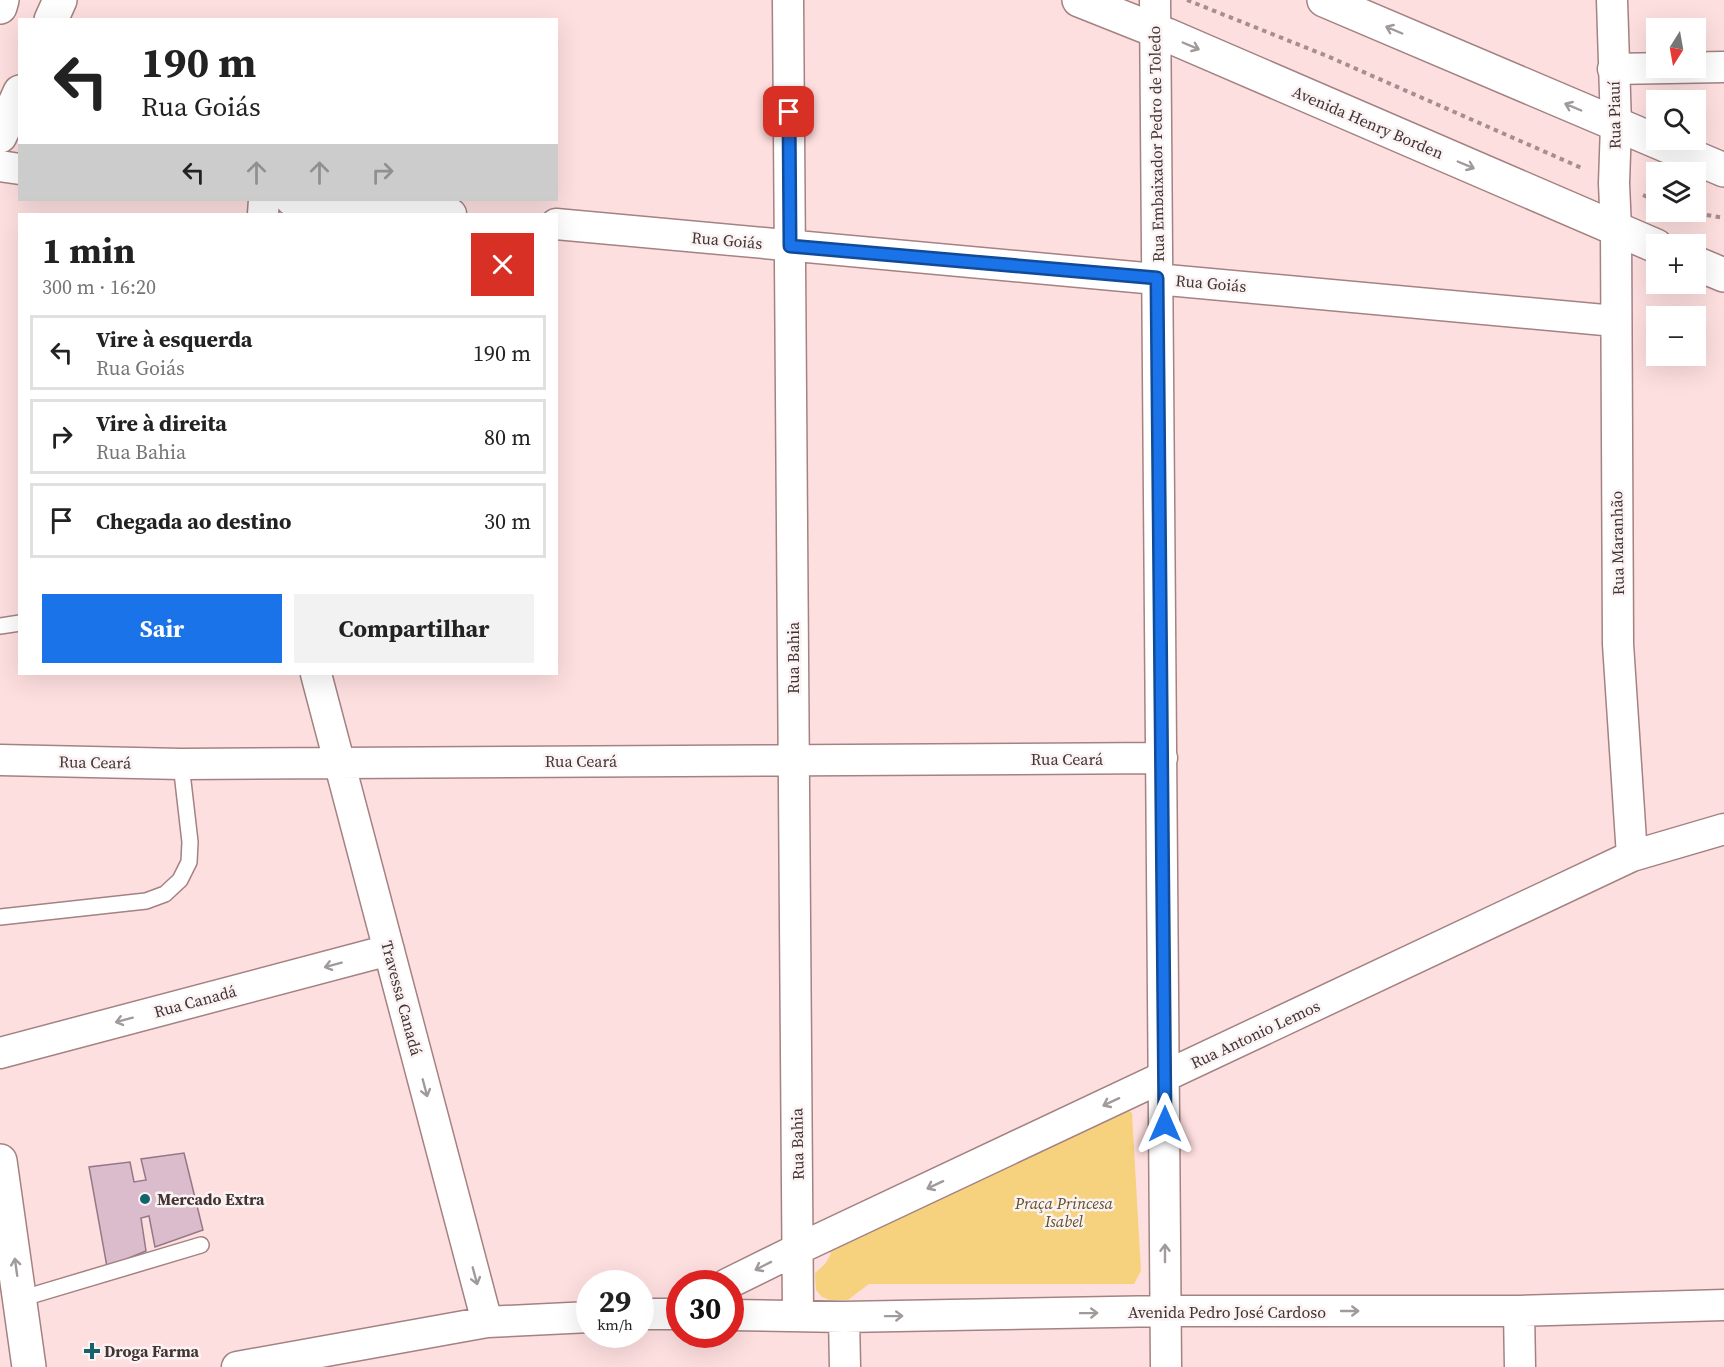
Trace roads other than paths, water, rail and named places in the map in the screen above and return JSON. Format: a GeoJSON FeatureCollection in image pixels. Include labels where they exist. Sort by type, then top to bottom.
{"type":"FeatureCollection","features":[{"type":"Feature","properties":{"kind":"street"},"geometry":{"type":"LineString","coordinates":[[0,7],[2,0]]}},
{"type":"Feature","properties":{"kind":"street"},"geometry":{"type":"LineString","coordinates":[[52,18],[60,0]]}},
{"type":"Feature","properties":{"kind":"street","name":"Rua Bahia"},"geometry":{"type":"LineString","coordinates":[[788,0],[798,1316]]}},
{"type":"Feature","properties":{"kind":"street","name":"Avenida Henry Borden"},"geometry":{"type":"LineString","coordinates":[[1078,0],[1155,16],[1646,242]]}},
{"type":"Feature","properties":{"kind":"street"},"geometry":{"type":"LineString","coordinates":[[1324,0],[1724,170]]}},
{"type":"Feature","properties":{"kind":"street","name":"Rua Piauí"},"geometry":{"type":"LineString","coordinates":[[1612,0],[1616,125],[1614,183],[1616,230]]}},
{"type":"Feature","properties":{"kind":"street","name":"Rua Embaixador Pedro de Toledo"},"geometry":{"type":"LineString","coordinates":[[1155,16],[1166,1367]]}},
{"type":"Feature","properties":{"kind":"street"},"geometry":{"type":"LineString","coordinates":[[1613,69],[1724,67]]}},
{"type":"Feature","properties":{"kind":"street"},"geometry":{"type":"LineString","coordinates":[[0,136],[18,96]]}},
{"type":"Feature","properties":{"kind":"street"},"geometry":{"type":"LineString","coordinates":[[0,166],[18,169]]}},
{"type":"Feature","properties":{"kind":"street"},"geometry":{"type":"LineString","coordinates":[[302,201],[440,213]]}},
{"type":"Feature","properties":{"kind":"street","name":"Rua Goiás"},"geometry":{"type":"LineString","coordinates":[[558,224],[1615,321]]}},
{"type":"Feature","properties":{"kind":"street","name":"Rua Maranhão"},"geometry":{"type":"LineString","coordinates":[[1616,230],[1618,644],[1632,856]]}},
{"type":"Feature","properties":{"kind":"street"},"geometry":{"type":"LineString","coordinates":[[1706,267],[1724,275]]}},
{"type":"Feature","properties":{"kind":"street","name":"Travessa Canadá"},"geometry":{"type":"LineString","coordinates":[[316,675],[487,1322]]}},
{"type":"Feature","properties":{"kind":"street","name":"Rua Ceará"},"geometry":{"type":"LineString","coordinates":[[0,760],[181,764],[1161,758]]}},
{"type":"Feature","properties":{"kind":"street","name":"Rua Antonio Lemos"},"geometry":{"type":"LineString","coordinates":[[744,1276],[1632,856],[1724,830]]}},
{"type":"Feature","properties":{"kind":"street","name":"Rua Canadá"},"geometry":{"type":"LineString","coordinates":[[0,1053],[389,950]]}},
{"type":"Feature","properties":{"kind":"street"},"geometry":{"type":"LineString","coordinates":[[0,1161],[29,1367]]}},
{"type":"Feature","properties":{"kind":"street","name":"Avenida Pedro José Cardoso"},"geometry":{"type":"LineString","coordinates":[[744,1315],[844,1317],[1166,1311],[1519,1311],[1724,1305]]}},
{"type":"Feature","properties":{"kind":"street"},"geometry":{"type":"LineString","coordinates":[[1519,1311],[1520,1367]]}},
{"type":"Feature","properties":{"kind":"street"},"geometry":{"type":"LineString","coordinates":[[844,1317],[845,1367]]}},
{"type":"Feature","properties":{"kind":"street"},"geometry":{"type":"LineString","coordinates":[[237,1367],[286,1363],[487,1322],[576,1318]]}},
{"type":"Feature","properties":{"kind":"lane"},"geometry":{"type":"LineString","coordinates":[[0,626],[18,623]]}},
{"type":"Feature","properties":{"kind":"lane"},"geometry":{"type":"LineString","coordinates":[[0,917],[146,901],[165,894],[180,880],[189,862],[190,842],[181,764]]}},
{"type":"Feature","properties":{"kind":"lane"},"geometry":{"type":"LineString","coordinates":[[20,1299],[201,1245]]}},
{"type":"Feature","properties":{"kind":"place","name":"Mercado Extra"},"geometry":{"type":"Point","coordinates":[145,1199]}},
{"type":"Feature","properties":{"kind":"place","name":"Droga Farma"},"geometry":{"type":"Point","coordinates":[92,1351]}},
{"type":"Feature","properties":{"kind":"park label","name":"Praça Princesa Isabel"},"geometry":{"type":"Point","coordinates":[1064,1212]}}]}
